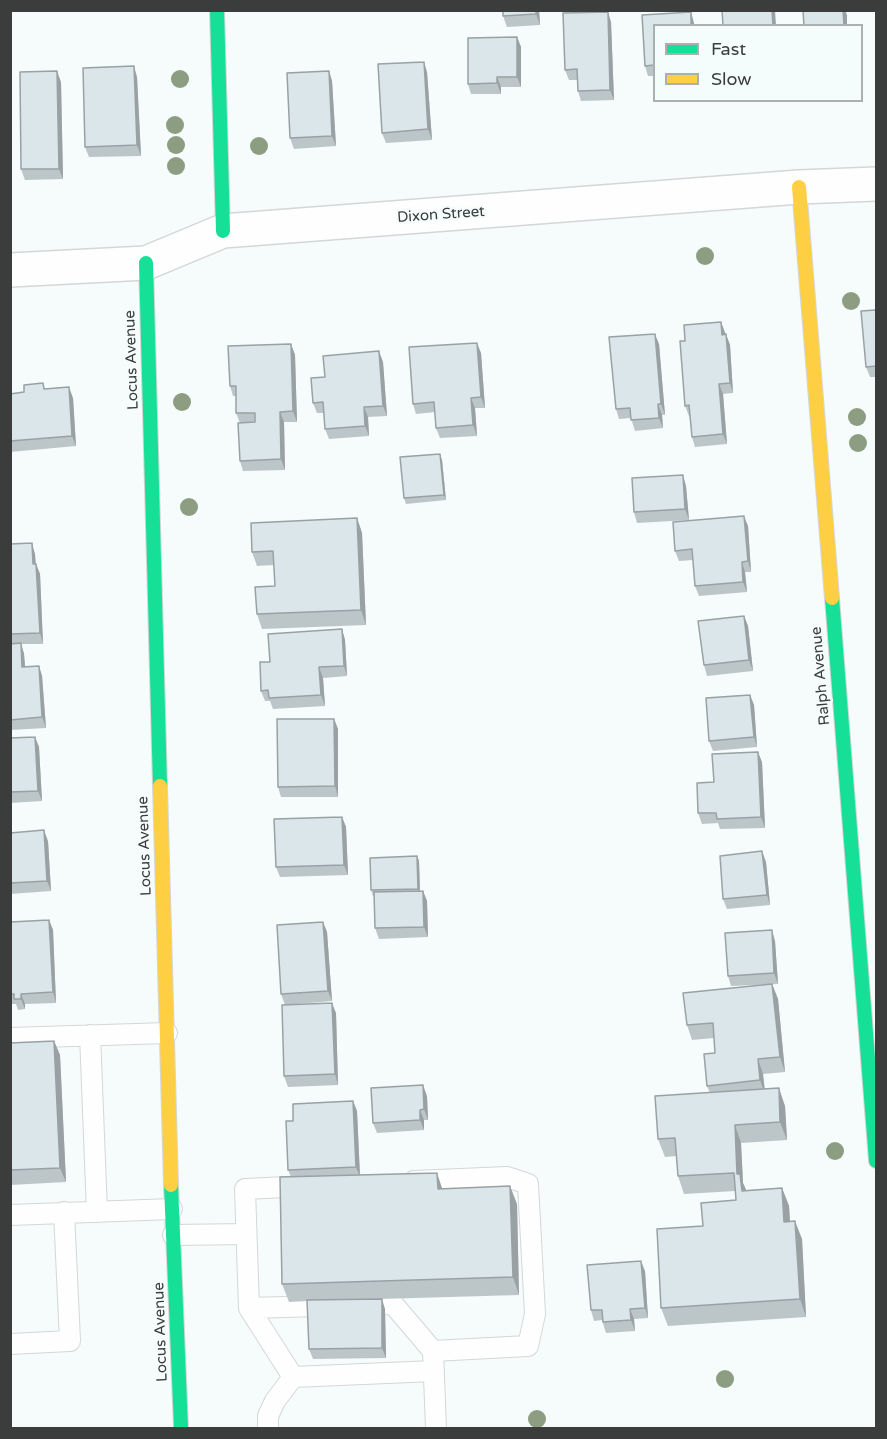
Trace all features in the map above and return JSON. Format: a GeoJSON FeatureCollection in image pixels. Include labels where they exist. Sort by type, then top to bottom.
{"type":"FeatureCollection","features":[{"type":"Feature","properties":{"kind":"street"},"geometry":{"type":"LineString","coordinates":[[217,10],[223,231]]}},
{"type":"Feature","properties":{"kind":"street","name":"Dixon Street"},"geometry":{"type":"LineString","coordinates":[[10,270],[146,263],[223,231],[799,187],[876,184]]}},
{"type":"Feature","properties":{"kind":"street","name":"Ralph Avenue"},"geometry":{"type":"LineString","coordinates":[[799,187],[876,1161]]}},
{"type":"Feature","properties":{"kind":"street","name":"Locus Avenue"},"geometry":{"type":"LineString","coordinates":[[146,263],[172,1209],[181,1428]]}},
{"type":"Feature","properties":{"kind":"lane"},"geometry":{"type":"LineString","coordinates":[[10,1038],[167,1033]]}},
{"type":"Feature","properties":{"kind":"lane"},"geometry":{"type":"LineString","coordinates":[[90,1035],[97,1212]]}},
{"type":"Feature","properties":{"kind":"lane"},"geometry":{"type":"LineString","coordinates":[[268,1428],[268,1416],[275,1401],[293,1377],[349,1367],[434,1361],[528,1347],[535,1314],[528,1184],[507,1177],[400,1182]]}},
{"type":"Feature","properties":{"kind":"lane"},"geometry":{"type":"LineString","coordinates":[[293,1377],[249,1308],[245,1189],[328,1185]]}},
{"type":"Feature","properties":{"kind":"lane"},"geometry":{"type":"LineString","coordinates":[[10,1215],[172,1209]]}},
{"type":"Feature","properties":{"kind":"lane"},"geometry":{"type":"LineString","coordinates":[[10,1344],[70,1341],[64,1212]]}},
{"type":"Feature","properties":{"kind":"lane"},"geometry":{"type":"LineString","coordinates":[[173,1235],[246,1234]]}},
{"type":"Feature","properties":{"kind":"lane"},"geometry":{"type":"LineString","coordinates":[[249,1308],[346,1308],[393,1304],[434,1361],[436,1428]]}},
{"type":"Feature","properties":{"kind":"building"},"geometry":{"type":"Polygon","coordinates":[[[503,10],[536,10],[536,14],[503,16],[503,10]]]}},
{"type":"Feature","properties":{"kind":"building"},"geometry":{"type":"Polygon","coordinates":[[[722,10],[772,10],[773,24],[723,24],[722,10]]]}},
{"type":"Feature","properties":{"kind":"building"},"geometry":{"type":"Polygon","coordinates":[[[803,10],[843,10],[844,24],[804,24],[803,10]]]}},
{"type":"Feature","properties":{"kind":"building"},"geometry":{"type":"Polygon","coordinates":[[[608,12],[610,90],[578,91],[577,69],[565,70],[563,13],[608,12]]]}},
{"type":"Feature","properties":{"kind":"building"},"geometry":{"type":"Polygon","coordinates":[[[691,12],[691,24],[653,24],[653,65],[645,66],[642,15],[691,12]]]}},
{"type":"Feature","properties":{"kind":"building"},"geometry":{"type":"Polygon","coordinates":[[[517,37],[517,77],[497,77],[497,83],[468,84],[468,38],[517,37]]]}},
{"type":"Feature","properties":{"kind":"building"},"geometry":{"type":"Polygon","coordinates":[[[424,62],[428,129],[382,133],[378,64],[424,62]]]}},
{"type":"Feature","properties":{"kind":"building"},"geometry":{"type":"Polygon","coordinates":[[[134,66],[137,145],[85,147],[83,68],[134,66]]]}},
{"type":"Feature","properties":{"kind":"building"},"geometry":{"type":"Polygon","coordinates":[[[57,71],[59,169],[21,169],[20,72],[57,71]]]}},
{"type":"Feature","properties":{"kind":"building"},"geometry":{"type":"Polygon","coordinates":[[[329,71],[332,136],[290,138],[287,73],[329,71]]]}},
{"type":"Feature","properties":{"kind":"building"},"geometry":{"type":"Polygon","coordinates":[[[876,310],[876,366],[866,367],[861,311],[876,310]]]}},
{"type":"Feature","properties":{"kind":"building"},"geometry":{"type":"Polygon","coordinates":[[[721,322],[722,335],[726,334],[730,383],[719,384],[723,434],[692,437],[689,405],[685,406],[680,341],[685,341],[684,325],[721,322]]]}},
{"type":"Feature","properties":{"kind":"building"},"geometry":{"type":"Polygon","coordinates":[[[655,334],[661,404],[658,404],[659,418],[631,420],[630,408],[616,409],[609,337],[655,334]]]}},
{"type":"Feature","properties":{"kind":"building"},"geometry":{"type":"Polygon","coordinates":[[[477,343],[481,397],[471,398],[473,425],[436,428],[434,402],[413,404],[409,347],[477,343]]]}},
{"type":"Feature","properties":{"kind":"building"},"geometry":{"type":"Polygon","coordinates":[[[291,344],[293,411],[280,412],[281,459],[240,461],[238,423],[255,422],[255,413],[236,413],[236,386],[230,386],[228,346],[291,344]]]}},
{"type":"Feature","properties":{"kind":"building"},"geometry":{"type":"Polygon","coordinates":[[[379,351],[383,406],[364,407],[365,426],[325,429],[323,402],[313,403],[311,378],[325,377],[323,356],[379,351]]]}},
{"type":"Feature","properties":{"kind":"building"},"geometry":{"type":"Polygon","coordinates":[[[43,383],[44,389],[69,387],[72,436],[10,441],[10,394],[24,392],[24,385],[43,383]]]}},
{"type":"Feature","properties":{"kind":"building"},"geometry":{"type":"Polygon","coordinates":[[[440,454],[444,495],[404,498],[400,457],[440,454]]]}},
{"type":"Feature","properties":{"kind":"building"},"geometry":{"type":"Polygon","coordinates":[[[683,475],[685,509],[634,512],[632,478],[683,475]]]}},
{"type":"Feature","properties":{"kind":"building"},"geometry":{"type":"Polygon","coordinates":[[[744,516],[748,561],[742,562],[743,582],[695,586],[692,549],[675,551],[673,522],[744,516]]]}},
{"type":"Feature","properties":{"kind":"building"},"geometry":{"type":"Polygon","coordinates":[[[357,518],[361,610],[257,614],[255,587],[275,586],[273,551],[252,552],[251,523],[357,518]]]}},
{"type":"Feature","properties":{"kind":"building"},"geometry":{"type":"Polygon","coordinates":[[[32,543],[33,564],[36,564],[40,633],[10,634],[10,544],[32,543]]]}},
{"type":"Feature","properties":{"kind":"building"},"geometry":{"type":"Polygon","coordinates":[[[744,616],[749,660],[704,665],[698,621],[744,616]]]}},
{"type":"Feature","properties":{"kind":"building"},"geometry":{"type":"Polygon","coordinates":[[[342,629],[344,666],[319,667],[321,695],[269,698],[268,690],[261,691],[260,662],[270,662],[268,634],[342,629]]]}},
{"type":"Feature","properties":{"kind":"building"},"geometry":{"type":"Polygon","coordinates":[[[21,643],[22,667],[39,666],[42,717],[10,720],[10,644],[21,643]]]}},
{"type":"Feature","properties":{"kind":"building"},"geometry":{"type":"Polygon","coordinates":[[[750,695],[754,737],[709,741],[706,698],[750,695]]]}},
{"type":"Feature","properties":{"kind":"building"},"geometry":{"type":"Polygon","coordinates":[[[277,719],[334,719],[335,786],[278,787],[277,719]]]}},
{"type":"Feature","properties":{"kind":"building"},"geometry":{"type":"Polygon","coordinates":[[[35,737],[38,791],[10,792],[10,738],[35,737]]]}},
{"type":"Feature","properties":{"kind":"building"},"geometry":{"type":"Polygon","coordinates":[[[758,752],[761,817],[717,819],[716,813],[698,813],[697,783],[714,782],[712,754],[758,752]]]}},
{"type":"Feature","properties":{"kind":"building"},"geometry":{"type":"Polygon","coordinates":[[[342,817],[344,865],[276,867],[274,819],[342,817]]]}},
{"type":"Feature","properties":{"kind":"building"},"geometry":{"type":"Polygon","coordinates":[[[44,830],[47,881],[10,883],[10,833],[44,830]]]}},
{"type":"Feature","properties":{"kind":"building"},"geometry":{"type":"Polygon","coordinates":[[[762,851],[767,895],[723,899],[720,856],[762,851]]]}},
{"type":"Feature","properties":{"kind":"building"},"geometry":{"type":"Polygon","coordinates":[[[417,856],[418,889],[371,890],[370,858],[417,856]]]}},
{"type":"Feature","properties":{"kind":"building"},"geometry":{"type":"Polygon","coordinates":[[[423,891],[424,927],[375,928],[374,892],[423,891]]]}},
{"type":"Feature","properties":{"kind":"building"},"geometry":{"type":"Polygon","coordinates":[[[49,920],[53,992],[21,994],[21,999],[14,999],[14,994],[10,994],[10,922],[49,920]]]}},
{"type":"Feature","properties":{"kind":"building"},"geometry":{"type":"Polygon","coordinates":[[[323,922],[328,991],[281,994],[277,925],[323,922]]]}},
{"type":"Feature","properties":{"kind":"building"},"geometry":{"type":"Polygon","coordinates":[[[772,930],[774,973],[728,976],[725,933],[772,930]]]}},
{"type":"Feature","properties":{"kind":"building"},"geometry":{"type":"Polygon","coordinates":[[[772,984],[780,1057],[758,1059],[760,1080],[707,1086],[704,1054],[715,1053],[713,1023],[687,1025],[683,993],[772,984]]]}},
{"type":"Feature","properties":{"kind":"building"},"geometry":{"type":"Polygon","coordinates":[[[332,1003],[335,1074],[284,1076],[282,1005],[332,1003]]]}},
{"type":"Feature","properties":{"kind":"building"},"geometry":{"type":"Polygon","coordinates":[[[54,1041],[60,1168],[10,1170],[10,1043],[54,1041]]]}},
{"type":"Feature","properties":{"kind":"building"},"geometry":{"type":"Polygon","coordinates":[[[423,1085],[424,1109],[420,1110],[420,1120],[373,1123],[371,1088],[423,1085]]]}},
{"type":"Feature","properties":{"kind":"building"},"geometry":{"type":"Polygon","coordinates":[[[779,1088],[780,1122],[735,1125],[737,1174],[740,1174],[742,1191],[782,1188],[784,1222],[795,1221],[800,1299],[661,1308],[657,1229],[703,1226],[701,1203],[736,1200],[734,1173],[678,1176],[675,1138],[658,1139],[655,1096],[779,1088]]]}},
{"type":"Feature","properties":{"kind":"building"},"geometry":{"type":"Polygon","coordinates":[[[353,1101],[356,1167],[288,1170],[286,1121],[293,1121],[293,1104],[353,1101]]]}},
{"type":"Feature","properties":{"kind":"building"},"geometry":{"type":"Polygon","coordinates":[[[437,1173],[438,1189],[510,1186],[513,1277],[282,1284],[280,1177],[437,1173]]]}},
{"type":"Feature","properties":{"kind":"building"},"geometry":{"type":"Polygon","coordinates":[[[641,1261],[645,1308],[630,1309],[631,1320],[603,1322],[602,1310],[591,1310],[587,1265],[641,1261]]]}},
{"type":"Feature","properties":{"kind":"building"},"geometry":{"type":"Polygon","coordinates":[[[382,1299],[382,1348],[309,1349],[307,1300],[382,1299]]]}},
{"type":"Feature","properties":{"kind":"traffic: fast"},"geometry":{"type":"LineString","coordinates":[[217,10],[223,231]]}},
{"type":"Feature","properties":{"kind":"traffic: fast"},"geometry":{"type":"LineString","coordinates":[[146,263],[160,786]]}},
{"type":"Feature","properties":{"kind":"traffic: fast"},"geometry":{"type":"LineString","coordinates":[[832,598],[876,1161]]}},
{"type":"Feature","properties":{"kind":"traffic: fast"},"geometry":{"type":"LineString","coordinates":[[171,1185],[181,1428]]}},
{"type":"Feature","properties":{"kind":"traffic: slow"},"geometry":{"type":"LineString","coordinates":[[799,187],[832,598]]}},
{"type":"Feature","properties":{"kind":"traffic: slow"},"geometry":{"type":"LineString","coordinates":[[160,786],[171,1185]]}}]}
